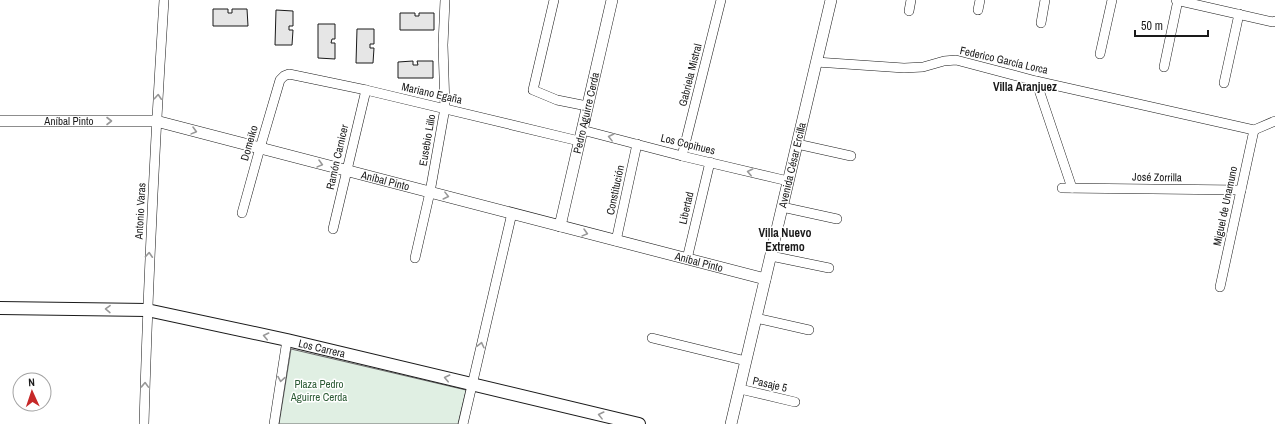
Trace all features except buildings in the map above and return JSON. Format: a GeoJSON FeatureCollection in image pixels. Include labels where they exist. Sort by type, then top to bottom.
{"type":"FeatureCollection","features":[{"type":"Feature","properties":{"kind":"main road","name":"Los Carrera"},"geometry":{"type":"LineString","coordinates":[[0,308],[147,310],[287,340],[639,424]]}},
{"type":"Feature","properties":{"kind":"street","name":"Antonio Varas"},"geometry":{"type":"LineString","coordinates":[[144,424],[147,310],[156,121],[164,0]]}},
{"type":"Feature","properties":{"kind":"street","name":"Eusebio Lillo"},"geometry":{"type":"LineString","coordinates":[[414,258],[430,192],[445,108],[443,45],[445,0]]}},
{"type":"Feature","properties":{"kind":"street"},"geometry":{"type":"LineString","coordinates":[[554,0],[533,90],[557,100],[587,106]]}},
{"type":"Feature","properties":{"kind":"street","name":"Pedro Aguirre Cerda"},"geometry":{"type":"LineString","coordinates":[[560,226],[612,0]]}},
{"type":"Feature","properties":{"kind":"street","name":"Gabriela Mistral"},"geometry":{"type":"LineString","coordinates":[[682,156],[721,0]]}},
{"type":"Feature","properties":{"kind":"street","name":"Avenida César Ercilla"},"geometry":{"type":"LineString","coordinates":[[731,424],[831,0]]}},
{"type":"Feature","properties":{"kind":"street"},"geometry":{"type":"LineString","coordinates":[[908,10],[911,0]]}},
{"type":"Feature","properties":{"kind":"street"},"geometry":{"type":"LineString","coordinates":[[978,10],[980,0]]}},
{"type":"Feature","properties":{"kind":"street"},"geometry":{"type":"LineString","coordinates":[[1041,23],[1045,0]]}},
{"type":"Feature","properties":{"kind":"street"},"geometry":{"type":"LineString","coordinates":[[1100,54],[1112,0]]}},
{"type":"Feature","properties":{"kind":"street"},"geometry":{"type":"LineString","coordinates":[[1164,67],[1177,0],[1273,22],[1275,21]]}},
{"type":"Feature","properties":{"kind":"street"},"geometry":{"type":"LineString","coordinates":[[1224,83],[1239,14]]}},
{"type":"Feature","properties":{"kind":"street","name":"Federico García Lorca"},"geometry":{"type":"LineString","coordinates":[[816,62],[904,68],[956,60],[1036,81],[1254,130]]}},
{"type":"Feature","properties":{"kind":"street","name":"Mariano Egaña"},"geometry":{"type":"LineString","coordinates":[[280,80],[289,74],[445,108],[579,141]]}},
{"type":"Feature","properties":{"kind":"street","name":"Domeiko"},"geometry":{"type":"LineString","coordinates":[[242,213],[280,80]]}},
{"type":"Feature","properties":{"kind":"street"},"geometry":{"type":"LineString","coordinates":[[1036,81],[1072,188]]}},
{"type":"Feature","properties":{"kind":"street","name":"Ramón Carnicer"},"geometry":{"type":"LineString","coordinates":[[333,229],[366,90]]}},
{"type":"Feature","properties":{"kind":"street","name":"Aníbal Pinto"},"geometry":{"type":"LineString","coordinates":[[0,121],[156,121],[765,279]]}},
{"type":"Feature","properties":{"kind":"street"},"geometry":{"type":"LineString","coordinates":[[1254,130],[1275,121]]}},
{"type":"Feature","properties":{"kind":"street","name":"Los Copihues"},"geometry":{"type":"LineString","coordinates":[[582,130],[682,156],[788,181]]}},
{"type":"Feature","properties":{"kind":"street","name":"Miguel de Unamuno"},"geometry":{"type":"LineString","coordinates":[[1220,287],[1254,130]]}},
{"type":"Feature","properties":{"kind":"street","name":"Constitución"},"geometry":{"type":"LineString","coordinates":[[616,241],[637,144]]}},
{"type":"Feature","properties":{"kind":"street"},"geometry":{"type":"LineString","coordinates":[[797,144],[851,156]]}},
{"type":"Feature","properties":{"kind":"street","name":"Libertad"},"geometry":{"type":"LineString","coordinates":[[687,259],[710,162]]}},
{"type":"Feature","properties":{"kind":"street","name":"José Zorrilla"},"geometry":{"type":"LineString","coordinates":[[1062,188],[1241,190]]}},
{"type":"Feature","properties":{"kind":"street"},"geometry":{"type":"LineString","coordinates":[[782,207],[837,219]]}},
{"type":"Feature","properties":{"kind":"street"},"geometry":{"type":"LineString","coordinates":[[463,424],[512,213]]}},
{"type":"Feature","properties":{"kind":"street"},"geometry":{"type":"LineString","coordinates":[[771,256],[829,268]]}},
{"type":"Feature","properties":{"kind":"street"},"geometry":{"type":"LineString","coordinates":[[756,318],[809,330]]}},
{"type":"Feature","properties":{"kind":"street"},"geometry":{"type":"LineString","coordinates":[[652,338],[746,361]]}},
{"type":"Feature","properties":{"kind":"street"},"geometry":{"type":"LineString","coordinates":[[274,424],[287,340]]}},
{"type":"Feature","properties":{"kind":"street","name":"Pasaje 5"},"geometry":{"type":"LineString","coordinates":[[740,389],[795,402]]}},
{"type":"Feature","properties":{"kind":"green space","name":"Plaza Pedro Aguirre Cerda"},"geometry":{"type":"Polygon","coordinates":[[[291,349],[466,390],[458,424],[279,424],[291,349]]]}},
{"type":"Feature","properties":{"kind":"district","name":"Villa Aranjuez"},"geometry":{"type":"Point","coordinates":[1025,87]}},
{"type":"Feature","properties":{"kind":"district","name":"Villa Nuevo Extremo"},"geometry":{"type":"Point","coordinates":[785,240]}}]}
